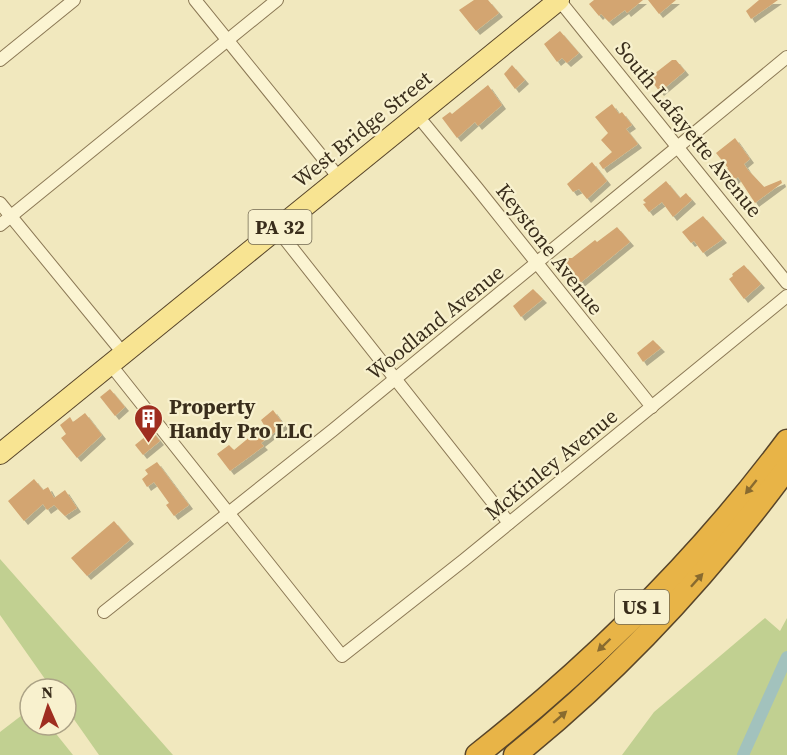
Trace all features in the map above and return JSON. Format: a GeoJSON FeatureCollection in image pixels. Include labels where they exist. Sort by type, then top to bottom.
{"type":"FeatureCollection","features":[{"type":"Feature","properties":{"kind":"highway","name":"US 1"},"geometry":{"type":"LineString","coordinates":[[477,755],[545,699],[633,617],[717,527],[787,441]]}},
{"type":"Feature","properties":{"kind":"highway","name":"US 1"},"geometry":{"type":"LineString","coordinates":[[515,755],[591,689],[649,632],[704,572],[787,468]]}},
{"type":"Feature","properties":{"kind":"main road","name":"West Bridge Street"},"geometry":{"type":"LineString","coordinates":[[0,454],[559,0]]}},
{"type":"Feature","properties":{"kind":"street"},"geometry":{"type":"LineString","coordinates":[[0,60],[74,0]]}},
{"type":"Feature","properties":{"kind":"street"},"geometry":{"type":"LineString","coordinates":[[195,0],[340,179]]}},
{"type":"Feature","properties":{"kind":"street"},"geometry":{"type":"LineString","coordinates":[[0,225],[277,0]]}},
{"type":"Feature","properties":{"kind":"street","name":"South Lafayette Avenue"},"geometry":{"type":"LineString","coordinates":[[559,0],[787,283]]}},
{"type":"Feature","properties":{"kind":"street","name":"Woodland Avenue"},"geometry":{"type":"LineString","coordinates":[[104,612],[394,380],[787,57]]}},
{"type":"Feature","properties":{"kind":"street","name":"Keystone Avenue"},"geometry":{"type":"LineString","coordinates":[[417,115],[652,407]]}},
{"type":"Feature","properties":{"kind":"street"},"geometry":{"type":"LineString","coordinates":[[0,203],[229,512]]}},
{"type":"Feature","properties":{"kind":"street"},"geometry":{"type":"LineString","coordinates":[[277,230],[509,523]]}},
{"type":"Feature","properties":{"kind":"street","name":"McKinley Avenue"},"geometry":{"type":"LineString","coordinates":[[229,512],[342,656],[787,296]]}},
{"type":"Feature","properties":{"kind":"green space"},"geometry":{"type":"Polygon","coordinates":[[[0,559],[173,755],[99,755],[78,725],[78,677],[44,677],[0,615],[0,559]]]}},
{"type":"Feature","properties":{"kind":"green space"},"geometry":{"type":"Polygon","coordinates":[[[765,618],[780,631],[787,618],[787,755],[622,755],[654,712],[765,618]]]}},
{"type":"Feature","properties":{"kind":"green space"},"geometry":{"type":"Polygon","coordinates":[[[18,718],[18,737],[59,737],[73,755],[0,755],[0,732],[18,718]]]}},
{"type":"Feature","properties":{"kind":"building"},"geometry":{"type":"Polygon","coordinates":[[[474,0],[488,0],[499,13],[476,31],[459,10],[474,0]]]}},
{"type":"Feature","properties":{"kind":"building"},"geometry":{"type":"Polygon","coordinates":[[[594,0],[643,0],[627,13],[625,10],[609,22],[601,14],[599,16],[589,4],[594,0]]]}},
{"type":"Feature","properties":{"kind":"building"},"geometry":{"type":"Polygon","coordinates":[[[648,0],[676,0],[659,14],[648,0]]]}},
{"type":"Feature","properties":{"kind":"building"},"geometry":{"type":"Polygon","coordinates":[[[759,0],[778,0],[751,19],[746,11],[759,0]]]}},
{"type":"Feature","properties":{"kind":"building"},"geometry":{"type":"Polygon","coordinates":[[[560,31],[579,53],[567,63],[562,58],[557,62],[544,44],[560,31]]]}},
{"type":"Feature","properties":{"kind":"building"},"geometry":{"type":"Polygon","coordinates":[[[672,60],[676,60],[685,71],[660,92],[649,78],[672,60]]]}},
{"type":"Feature","properties":{"kind":"building"},"geometry":{"type":"Polygon","coordinates":[[[512,65],[525,80],[515,89],[504,74],[512,65]]]}},
{"type":"Feature","properties":{"kind":"building"},"geometry":{"type":"Polygon","coordinates":[[[488,85],[502,105],[478,126],[475,122],[457,138],[442,118],[450,112],[452,114],[488,85]]]}},
{"type":"Feature","properties":{"kind":"building"},"geometry":{"type":"Polygon","coordinates":[[[612,104],[619,114],[622,112],[632,125],[626,129],[638,144],[603,169],[599,163],[612,152],[601,140],[608,133],[595,117],[612,104]]]}},
{"type":"Feature","properties":{"kind":"building"},"geometry":{"type":"Polygon","coordinates":[[[735,138],[750,159],[744,164],[764,187],[781,180],[782,183],[755,203],[738,177],[733,181],[725,170],[728,168],[716,153],[735,138]]]}},
{"type":"Feature","properties":{"kind":"building"},"geometry":{"type":"Polygon","coordinates":[[[592,162],[607,181],[587,199],[579,189],[573,192],[567,184],[592,162]]]}},
{"type":"Feature","properties":{"kind":"building"},"geometry":{"type":"Polygon","coordinates":[[[666,181],[680,198],[686,193],[692,200],[673,217],[662,202],[649,212],[643,204],[646,203],[643,200],[666,181]]]}},
{"type":"Feature","properties":{"kind":"building"},"geometry":{"type":"Polygon","coordinates":[[[703,216],[723,239],[703,253],[694,241],[691,243],[682,232],[703,216]]]}},
{"type":"Feature","properties":{"kind":"building"},"geometry":{"type":"Polygon","coordinates":[[[617,227],[630,242],[579,284],[563,265],[568,258],[572,258],[617,227]]]}},
{"type":"Feature","properties":{"kind":"building"},"geometry":{"type":"Polygon","coordinates":[[[744,265],[761,284],[744,299],[729,279],[744,265]]]}},
{"type":"Feature","properties":{"kind":"building"},"geometry":{"type":"Polygon","coordinates":[[[533,289],[543,299],[521,317],[513,306],[533,289]]]}},
{"type":"Feature","properties":{"kind":"building"},"geometry":{"type":"Polygon","coordinates":[[[653,340],[661,348],[643,362],[637,353],[653,340]]]}},
{"type":"Feature","properties":{"kind":"building"},"geometry":{"type":"Polygon","coordinates":[[[110,389],[125,407],[115,416],[100,397],[110,389]]]}},
{"type":"Feature","properties":{"kind":"building"},"geometry":{"type":"Polygon","coordinates":[[[273,410],[284,425],[261,443],[264,446],[230,471],[217,454],[229,445],[234,450],[264,425],[261,420],[273,410]]]}},
{"type":"Feature","properties":{"kind":"building"},"geometry":{"type":"Polygon","coordinates":[[[85,413],[102,435],[77,458],[61,438],[66,434],[60,425],[70,417],[73,422],[85,413]]]}},
{"type":"Feature","properties":{"kind":"building","name":"Property Handy Pro LLC"},"geometry":{"type":"Polygon","coordinates":[[[152,431],[160,441],[143,455],[135,445],[152,431]]]}},
{"type":"Feature","properties":{"kind":"building"},"geometry":{"type":"Polygon","coordinates":[[[157,462],[189,505],[174,516],[166,505],[169,503],[154,482],[147,487],[142,479],[148,474],[145,470],[157,462]]]}},
{"type":"Feature","properties":{"kind":"building"},"geometry":{"type":"Polygon","coordinates":[[[34,479],[43,490],[48,487],[54,498],[65,490],[77,508],[65,516],[54,505],[47,510],[43,504],[24,521],[8,501],[34,479]]]}},
{"type":"Feature","properties":{"kind":"building"},"geometry":{"type":"Polygon","coordinates":[[[114,521],[130,540],[87,576],[71,558],[114,521]]]}},
{"type":"Feature","properties":{"kind":"waterway"},"geometry":{"type":"LineString","coordinates":[[743,755],[787,657]]}},
{"type":"Feature","properties":{"kind":"place","name":"Property Handy Pro LLC"},"geometry":{"type":"Point","coordinates":[148,444]}}]}
